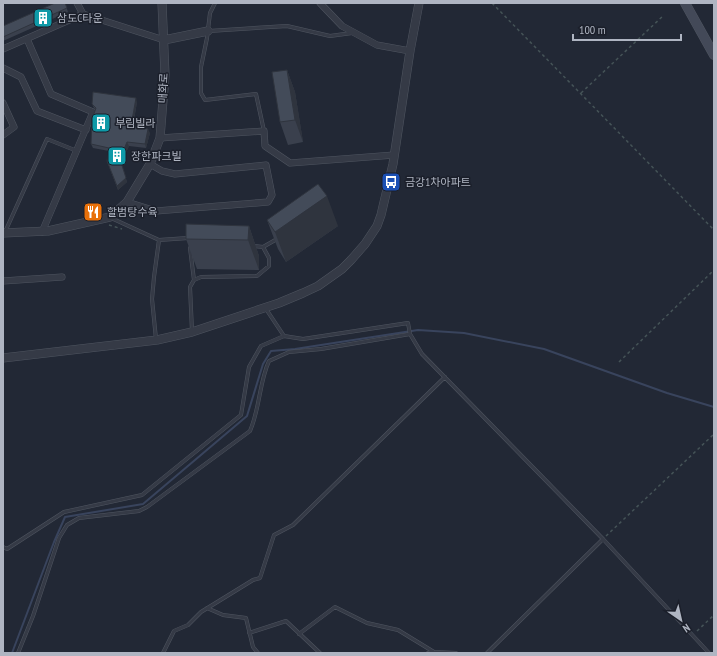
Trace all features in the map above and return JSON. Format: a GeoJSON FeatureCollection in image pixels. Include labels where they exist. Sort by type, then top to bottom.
{"type":"FeatureCollection","features":[{"type":"Feature","properties":{"kind":"main road"},"geometry":{"type":"LineString","coordinates":[[685,3],[714,56]]}},
{"type":"Feature","properties":{"kind":"street"},"geometry":{"type":"LineString","coordinates":[[77,3],[83,14]]}},
{"type":"Feature","properties":{"kind":"street","name":"매화로"},"geometry":{"type":"LineString","coordinates":[[110,218],[127,202],[150,164],[160,138],[165,75],[162,3]]}},
{"type":"Feature","properties":{"kind":"street"},"geometry":{"type":"LineString","coordinates":[[320,3],[342,26],[377,45],[410,51]]}},
{"type":"Feature","properties":{"kind":"street"},"geometry":{"type":"LineString","coordinates":[[3,358],[157,340],[192,332],[304,294],[318,286],[351,260],[365,244],[377,226],[381,215],[394,155],[419,3]]}},
{"type":"Feature","properties":{"kind":"street"},"geometry":{"type":"LineString","coordinates":[[3,49],[83,14],[164,40],[208,31]]}},
{"type":"Feature","properties":{"kind":"street"},"geometry":{"type":"LineString","coordinates":[[27,39],[51,94],[93,112],[42,232]]}},
{"type":"Feature","properties":{"kind":"street"},"geometry":{"type":"LineString","coordinates":[[3,68],[21,77],[37,111],[86,130]]}},
{"type":"Feature","properties":{"kind":"street"},"geometry":{"type":"LineString","coordinates":[[3,103],[14,127],[3,135]]}},
{"type":"Feature","properties":{"kind":"street"},"geometry":{"type":"LineString","coordinates":[[160,138],[264,131],[265,146],[290,163],[394,155]]}},
{"type":"Feature","properties":{"kind":"street"},"geometry":{"type":"LineString","coordinates":[[127,202],[156,211],[268,202],[272,195],[266,165],[175,174],[162,171],[150,164]]}},
{"type":"Feature","properties":{"kind":"street"},"geometry":{"type":"LineString","coordinates":[[4,233],[42,232],[110,218]]}},
{"type":"Feature","properties":{"kind":"street"},"geometry":{"type":"LineString","coordinates":[[3,281],[62,278]]}},
{"type":"Feature","properties":{"kind":"lane"},"geometry":{"type":"LineString","coordinates":[[215,3],[210,12],[201,67],[202,97],[205,100],[256,94],[264,131]]}},
{"type":"Feature","properties":{"kind":"lane"},"geometry":{"type":"LineString","coordinates":[[208,31],[287,26],[330,36],[354,32]]}},
{"type":"Feature","properties":{"kind":"lane"},"geometry":{"type":"LineString","coordinates":[[4,233],[47,139],[77,151]]}},
{"type":"Feature","properties":{"kind":"lane"},"geometry":{"type":"LineString","coordinates":[[110,218],[159,240],[196,238]]}},
{"type":"Feature","properties":{"kind":"lane"},"geometry":{"type":"LineString","coordinates":[[246,246],[263,247],[280,237]]}},
{"type":"Feature","properties":{"kind":"lane"},"geometry":{"type":"LineString","coordinates":[[188,238],[194,280]]}},
{"type":"Feature","properties":{"kind":"lane"},"geometry":{"type":"LineString","coordinates":[[157,340],[152,299],[159,240]]}},
{"type":"Feature","properties":{"kind":"lane"},"geometry":{"type":"LineString","coordinates":[[192,332],[190,287],[194,280],[201,277],[257,276],[269,266],[268,258],[263,247]]}},
{"type":"Feature","properties":{"kind":"lane"},"geometry":{"type":"LineString","coordinates":[[266,308],[284,336]]}},
{"type":"Feature","properties":{"kind":"lane"},"geometry":{"type":"LineString","coordinates":[[3,547],[7,549],[64,512],[142,495],[242,415],[249,367],[261,346],[284,336],[303,339],[408,323],[410,334],[422,354],[602,539],[709,653]]}},
{"type":"Feature","properties":{"kind":"lane"},"geometry":{"type":"LineString","coordinates":[[18,653],[33,616],[59,538],[67,525],[79,518],[139,511],[147,507],[250,431],[255,418],[265,370],[269,361],[289,352],[410,334]]}},
{"type":"Feature","properties":{"kind":"lane"},"geometry":{"type":"LineString","coordinates":[[163,653],[174,631],[188,625],[207,608],[253,580],[260,578],[274,535],[293,524],[445,377]]}},
{"type":"Feature","properties":{"kind":"lane"},"geometry":{"type":"LineString","coordinates":[[487,653],[602,539]]}},
{"type":"Feature","properties":{"kind":"lane"},"geometry":{"type":"LineString","coordinates":[[299,634],[335,607],[367,623],[398,630],[434,652]]}},
{"type":"Feature","properties":{"kind":"lane"},"geometry":{"type":"LineString","coordinates":[[207,608],[223,615],[246,618],[252,647],[258,653]]}},
{"type":"Feature","properties":{"kind":"lane"},"geometry":{"type":"LineString","coordinates":[[249,633],[286,621],[320,653]]}},
{"type":"Feature","properties":{"kind":"lane"},"geometry":{"type":"LineString","coordinates":[[428,653],[456,653]]}},
{"type":"Feature","properties":{"kind":"path"},"geometry":{"type":"LineString","coordinates":[[492,3],[714,230]]}},
{"type":"Feature","properties":{"kind":"path"},"geometry":{"type":"LineString","coordinates":[[580,94],[664,15]]}},
{"type":"Feature","properties":{"kind":"path"},"geometry":{"type":"LineString","coordinates":[[619,362],[714,270]]}},
{"type":"Feature","properties":{"kind":"path"},"geometry":{"type":"LineString","coordinates":[[602,539],[714,434]]}},
{"type":"Feature","properties":{"kind":"path"},"geometry":{"type":"LineString","coordinates":[[692,636],[714,615]]}},
{"type":"Feature","properties":{"kind":"building"},"geometry":{"type":"Polygon","coordinates":[[[55,3],[65,3],[67,8],[3,37],[3,26],[55,3]]]}},
{"type":"Feature","properties":{"kind":"building"},"geometry":{"type":"Polygon","coordinates":[[[287,70],[295,120],[280,122],[272,72],[287,70]]]}},
{"type":"Feature","properties":{"kind":"building"},"geometry":{"type":"Polygon","coordinates":[[[93,92],[136,98],[131,126],[148,129],[145,144],[127,142],[120,159],[126,178],[117,186],[107,161],[109,148],[91,144],[92,119],[96,108],[92,104],[93,92]]]}},
{"type":"Feature","properties":{"kind":"building"},"geometry":{"type":"Polygon","coordinates":[[[318,184],[327,196],[275,232],[267,220],[318,184]]]}},
{"type":"Feature","properties":{"kind":"building"},"geometry":{"type":"Polygon","coordinates":[[[186,224],[249,226],[248,240],[186,239],[186,224]]]}},
{"type":"Feature","properties":{"kind":"waterway"},"geometry":{"type":"LineString","coordinates":[[12,653],[65,517],[143,504],[247,416],[263,364],[271,351],[295,349],[418,330],[464,333],[544,349],[667,393],[714,407]]}},
{"type":"Feature","properties":{"kind":"place","name":"삼도C타운"},"geometry":{"type":"Point","coordinates":[43,18]}},
{"type":"Feature","properties":{"kind":"place","name":"부림빌라"},"geometry":{"type":"Point","coordinates":[101,123]}},
{"type":"Feature","properties":{"kind":"place","name":"장한파크빌"},"geometry":{"type":"Point","coordinates":[117,156]}},
{"type":"Feature","properties":{"kind":"place","name":"금강1차아파트"},"geometry":{"type":"Point","coordinates":[391,182]}},
{"type":"Feature","properties":{"kind":"place","name":"할범탕수육"},"geometry":{"type":"Point","coordinates":[93,212]}}]}
